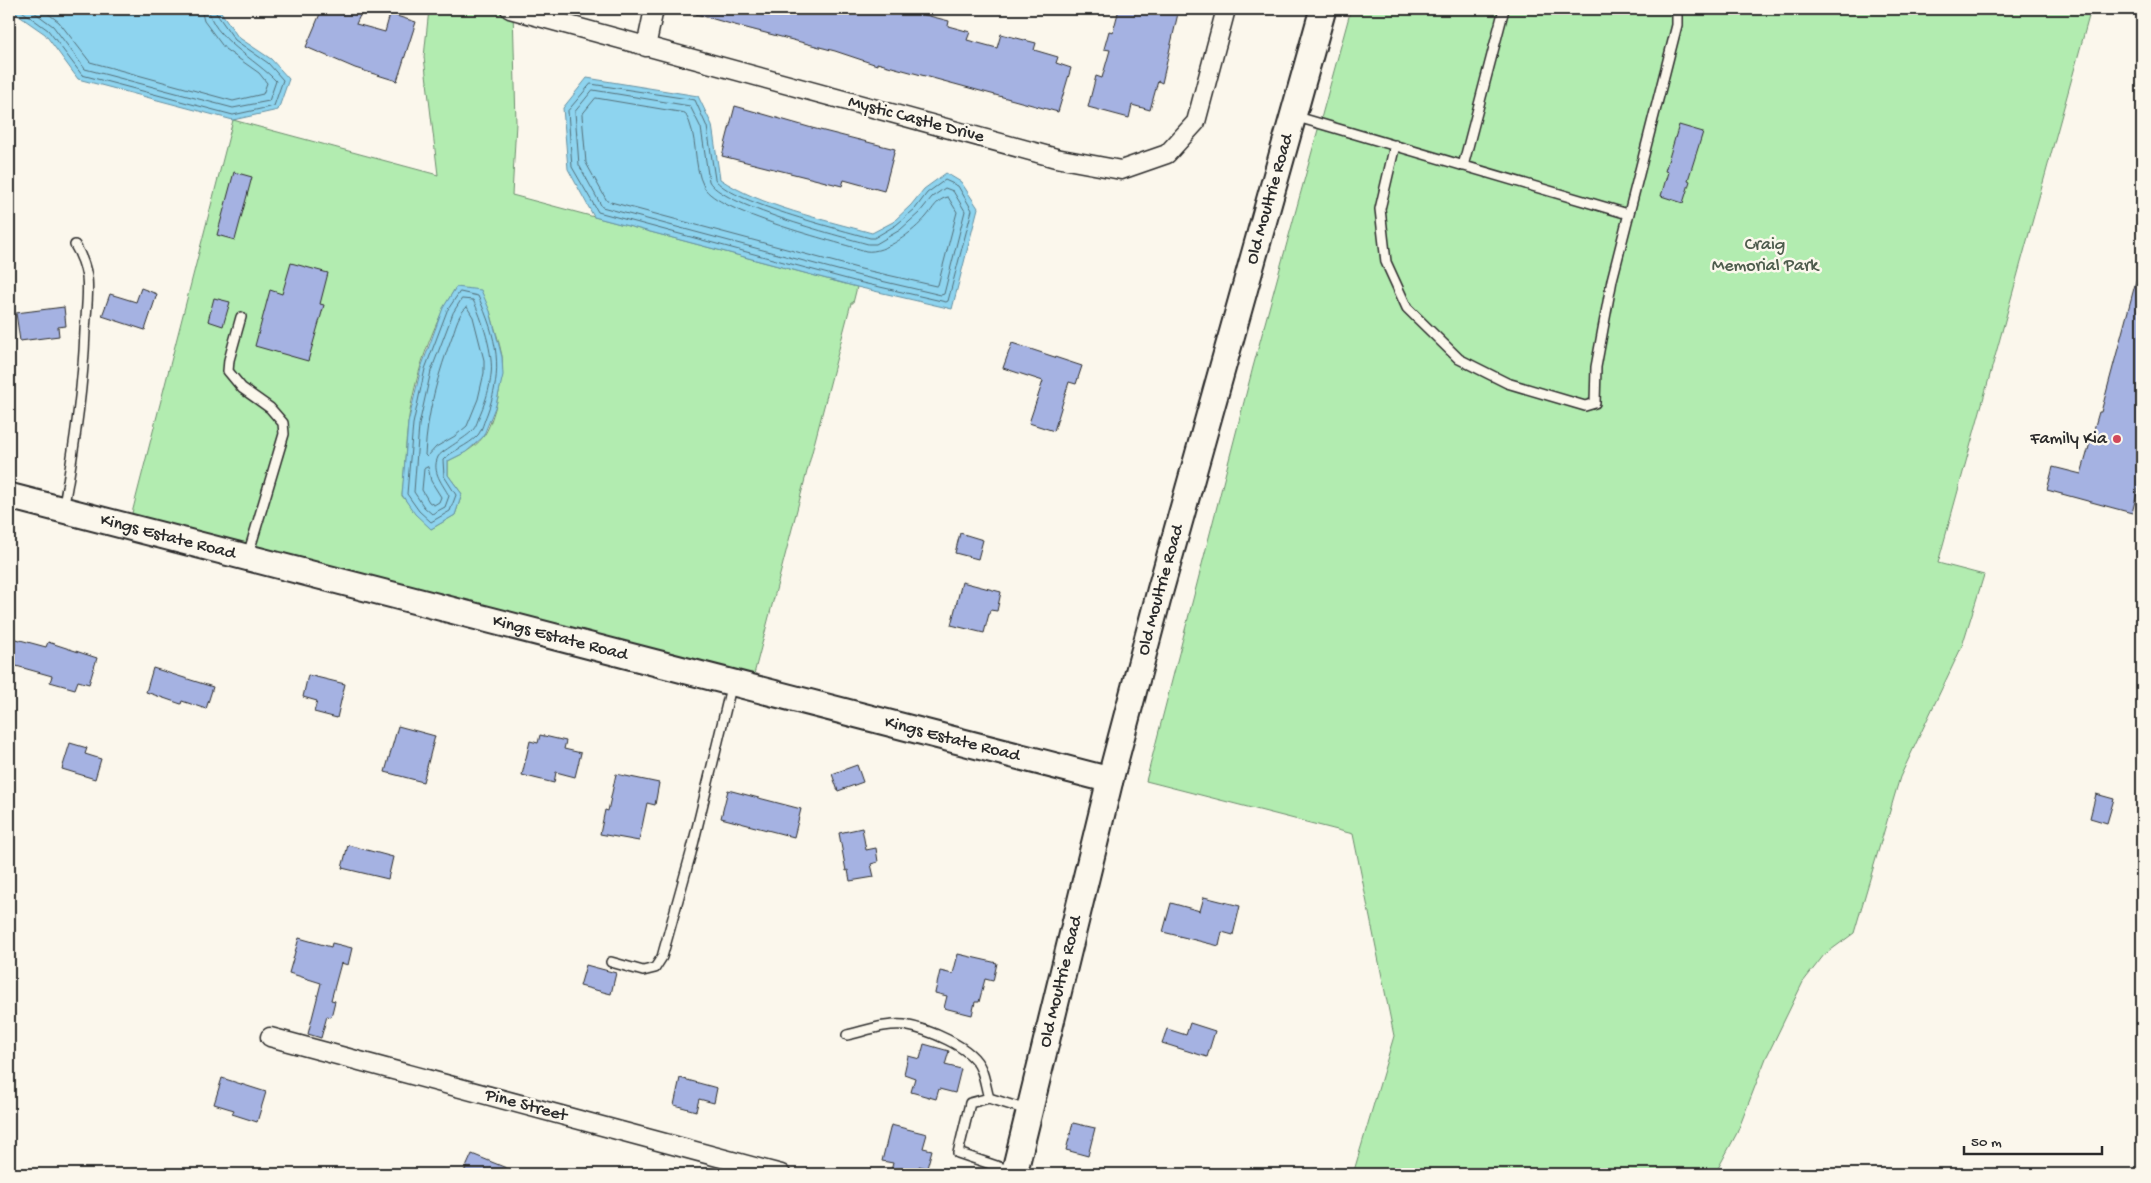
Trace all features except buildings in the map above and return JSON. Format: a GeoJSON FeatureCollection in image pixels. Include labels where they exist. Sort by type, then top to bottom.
{"type":"FeatureCollection","features":[{"type":"Feature","properties":{"kind":"main road","name":"Old Moultrie Road"},"geometry":{"type":"LineString","coordinates":[[1014,1173],[1110,780],[1162,581],[1323,9]]}},
{"type":"Feature","properties":{"kind":"main road","name":"Kings Estate Road"},"geometry":{"type":"LineString","coordinates":[[9,496],[1110,780]]}},
{"type":"Feature","properties":{"kind":"street","name":"Mystic Castle Drive"},"geometry":{"type":"LineString","coordinates":[[510,9],[1056,158],[1120,170],[1167,154],[1196,122],[1226,9]]}},
{"type":"Feature","properties":{"kind":"street"},"geometry":{"type":"LineString","coordinates":[[646,47],[654,9]]}},
{"type":"Feature","properties":{"kind":"street","name":"Pine Street"},"geometry":{"type":"LineString","coordinates":[[270,1038],[781,1174]]}},
{"type":"Feature","properties":{"kind":"lane"},"geometry":{"type":"LineString","coordinates":[[1464,166],[1504,9]]}},
{"type":"Feature","properties":{"kind":"lane"},"geometry":{"type":"LineString","coordinates":[[1395,145],[1380,210],[1386,262],[1407,308],[1459,359],[1507,383],[1585,406],[1595,403],[1596,367],[1612,280],[1677,25],[1676,10],[1674,9]]}},
{"type":"Feature","properties":{"kind":"lane"},"geometry":{"type":"LineString","coordinates":[[1294,115],[1628,214]]}},
{"type":"Feature","properties":{"kind":"lane"},"geometry":{"type":"LineString","coordinates":[[63,510],[83,380],[87,278],[84,261],[75,244]]}},
{"type":"Feature","properties":{"kind":"lane"},"geometry":{"type":"LineString","coordinates":[[241,317],[229,360],[228,371],[242,388],[270,408],[283,423],[284,434],[247,558]]}},
{"type":"Feature","properties":{"kind":"lane"},"geometry":{"type":"LineString","coordinates":[[611,962],[643,971],[655,968],[662,957],[732,683]]}},
{"type":"Feature","properties":{"kind":"lane"},"geometry":{"type":"LineString","coordinates":[[847,1035],[885,1026],[903,1025],[948,1040],[970,1053],[981,1068],[988,1098]]}},
{"type":"Feature","properties":{"kind":"lane"},"geometry":{"type":"LineString","coordinates":[[1014,1173],[958,1153],[970,1103],[988,1098],[1029,1111]]}},
{"type":"Feature","properties":{"kind":"green space"},"geometry":{"type":"Polygon","coordinates":[[[429,9],[513,9],[516,123],[512,195],[857,287],[853,303],[851,303],[753,678],[131,517],[233,120],[438,175],[424,57],[429,9]],[[456,287],[447,302],[425,352],[415,388],[408,423],[402,496],[431,529],[455,515],[462,494],[448,475],[448,461],[467,451],[483,437],[495,410],[502,374],[502,356],[490,311],[456,287]]]}},
{"type":"Feature","properties":{"kind":"green space","name":"Craig Memorial Park"},"geometry":{"type":"Polygon","coordinates":[[[1351,9],[2091,9],[1938,563],[1984,575],[1962,646],[1900,777],[1854,933],[1824,955],[1803,982],[1766,1058],[1737,1133],[1715,1174],[1353,1174],[1394,1036],[1353,834],[1146,781],[1253,367],[1351,9]]]}},
{"type":"Feature","properties":{"kind":"water"},"geometry":{"type":"Polygon","coordinates":[[[9,9],[219,9],[238,37],[271,59],[289,79],[278,110],[233,120],[78,79],[45,34],[9,9]]]}},
{"type":"Feature","properties":{"kind":"water"},"geometry":{"type":"Polygon","coordinates":[[[587,78],[698,96],[712,125],[720,179],[736,189],[773,205],[814,217],[872,233],[893,222],[924,189],[946,173],[961,182],[978,208],[952,309],[857,287],[594,217],[568,169],[563,108],[587,78]]]}},
{"type":"Feature","properties":{"kind":"water"},"geometry":{"type":"Polygon","coordinates":[[[456,287],[481,290],[490,311],[502,357],[503,375],[496,405],[483,437],[466,452],[448,461],[448,475],[462,494],[455,515],[431,529],[415,514],[402,495],[408,423],[421,368],[443,308],[456,287]]]}},
{"type":"Feature","properties":{"kind":"place","name":"Family Kia"},"geometry":{"type":"Point","coordinates":[2117,439]}}]}
